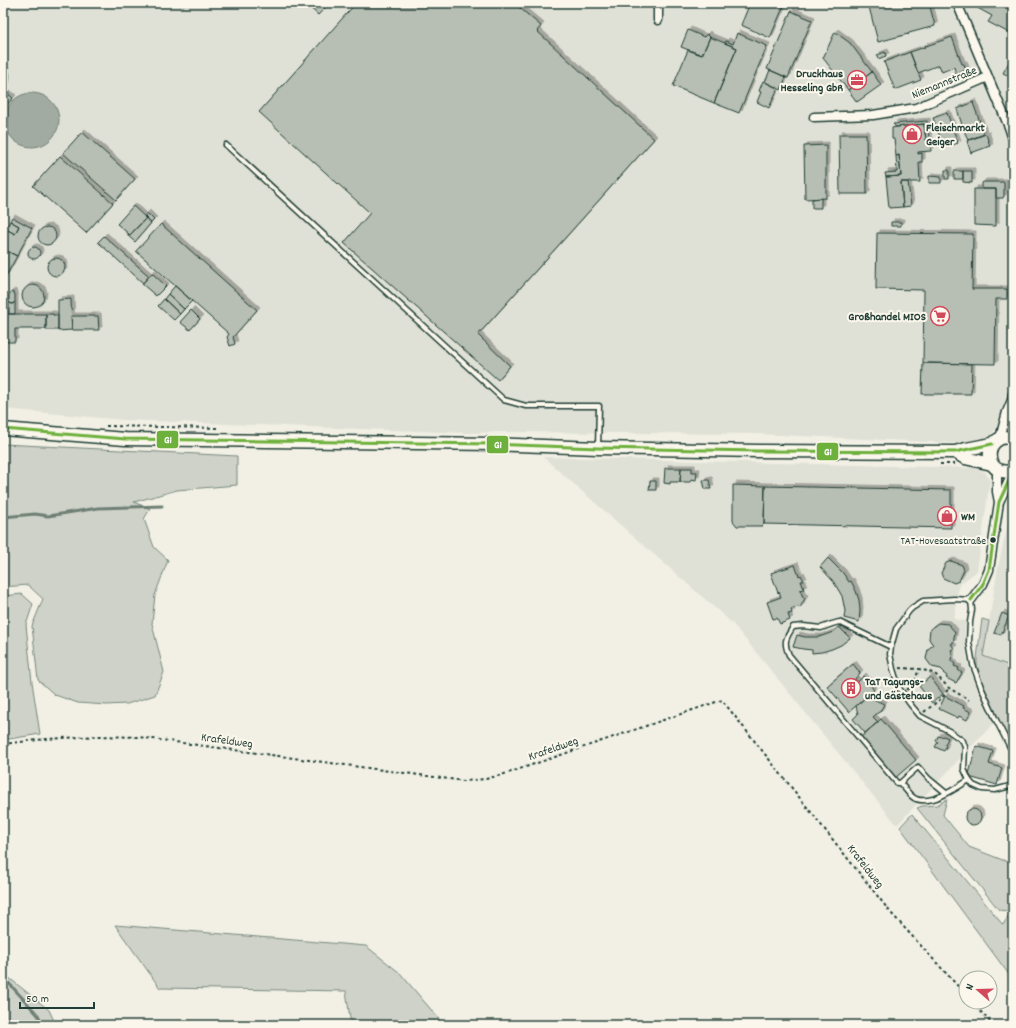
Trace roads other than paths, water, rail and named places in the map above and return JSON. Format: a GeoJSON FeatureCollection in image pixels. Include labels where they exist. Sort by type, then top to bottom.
{"type":"FeatureCollection","features":[{"type":"Feature","properties":{"kind":"main road"},"geometry":{"type":"LineString","coordinates":[[3,429],[124,439],[493,444],[598,448],[758,451],[954,452],[1006,437],[1013,438]]}},
{"type":"Feature","properties":{"kind":"main road"},"geometry":{"type":"LineString","coordinates":[[994,467],[990,460],[989,454],[990,449],[996,441]]}},
{"type":"Feature","properties":{"kind":"main road"},"geometry":{"type":"LineString","coordinates":[[954,452],[965,458],[994,467],[1002,472],[1013,472]]}},
{"type":"Feature","properties":{"kind":"street"},"geometry":{"type":"LineString","coordinates":[[658,3],[658,20]]}},
{"type":"Feature","properties":{"kind":"street"},"geometry":{"type":"LineString","coordinates":[[958,3],[1013,139]]}},
{"type":"Feature","properties":{"kind":"street","name":"Niemannstraße"},"geometry":{"type":"LineString","coordinates":[[814,117],[873,115],[916,108],[988,77]]}},
{"type":"Feature","properties":{"kind":"street"},"geometry":{"type":"LineString","coordinates":[[996,441],[1006,412],[1013,399]]}},
{"type":"Feature","properties":{"kind":"street"},"geometry":{"type":"LineString","coordinates":[[994,467],[999,502]]}},
{"type":"Feature","properties":{"kind":"street"},"geometry":{"type":"LineString","coordinates":[[971,600],[983,584],[988,570],[999,502],[1013,472]]}},
{"type":"Feature","properties":{"kind":"lane"},"geometry":{"type":"LineString","coordinates":[[226,145],[504,400],[526,406],[599,406],[598,448]]}},
{"type":"Feature","properties":{"kind":"lane"},"geometry":{"type":"LineString","coordinates":[[1013,753],[996,720],[973,665],[969,642],[972,610],[971,600],[954,599],[923,601],[912,608],[896,629],[890,654],[897,684],[902,694],[920,716],[949,731],[963,741],[965,747],[964,768],[973,785],[982,789],[995,790],[1013,784]]}},
{"type":"Feature","properties":{"kind":"lane"},"geometry":{"type":"LineString","coordinates":[[891,647],[839,622],[821,628],[804,626],[793,627],[787,637],[785,646],[789,655],[897,783],[900,783],[915,799],[927,800],[936,798],[969,780]]}},
{"type":"Feature","properties":{"kind":"lane"},"geometry":{"type":"LineString","coordinates":[[900,783],[918,767],[929,780],[946,793]]}},
{"type":"Feature","properties":{"kind":"waterway"},"geometry":{"type":"LineString","coordinates":[[3,517],[35,514],[48,516],[98,508],[162,506]]}},
{"type":"Feature","properties":{"kind":"waterway"},"geometry":{"type":"LineString","coordinates":[[3,979],[5,979],[38,1015],[43,1025]]}},
{"type":"Feature","properties":{"kind":"place","name":"Druckhaus Hesseling GbR"},"geometry":{"type":"Point","coordinates":[857,80]}},
{"type":"Feature","properties":{"kind":"place","name":"Fleischmarkt Geiger"},"geometry":{"type":"Point","coordinates":[912,134]}},
{"type":"Feature","properties":{"kind":"place","name":"Großhandel MIOS"},"geometry":{"type":"Point","coordinates":[940,316]}},
{"type":"Feature","properties":{"kind":"place","name":"WM"},"geometry":{"type":"Point","coordinates":[947,516]}},
{"type":"Feature","properties":{"kind":"place","name":"TAT-Hovesaatstraße"},"geometry":{"type":"Point","coordinates":[993,540]}},
{"type":"Feature","properties":{"kind":"place","name":"TaT Tagungs- und Gästehaus"},"geometry":{"type":"Point","coordinates":[851,688]}}]}
